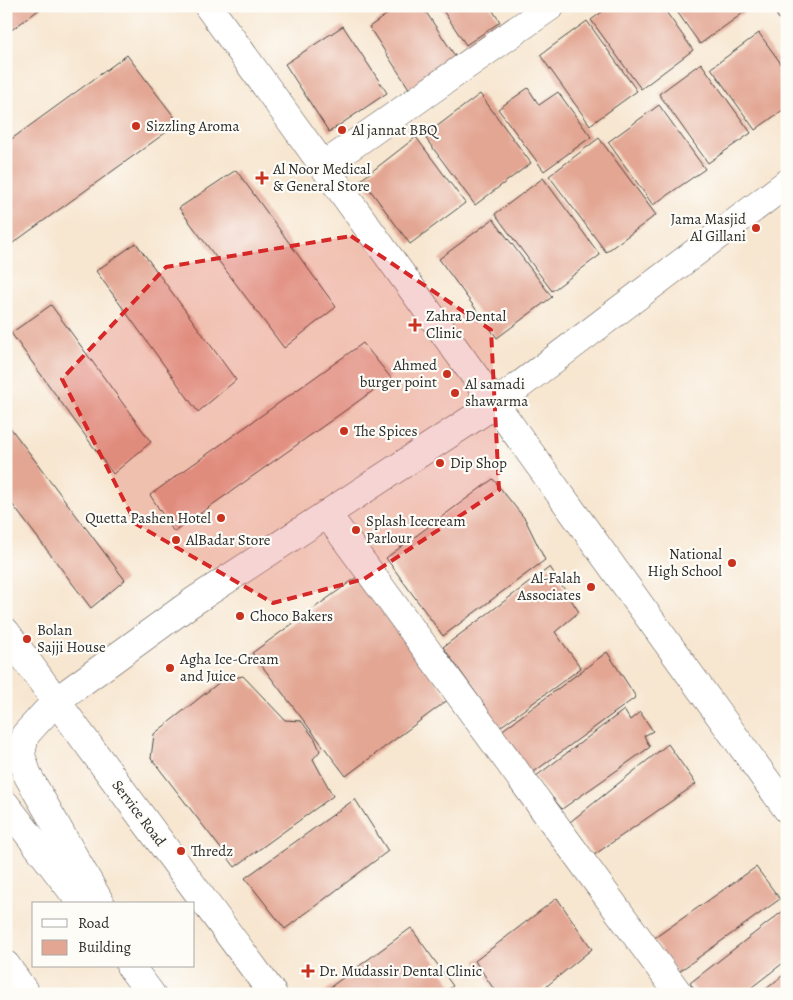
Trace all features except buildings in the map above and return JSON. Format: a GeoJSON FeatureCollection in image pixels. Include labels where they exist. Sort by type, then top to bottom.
{"type":"FeatureCollection","features":[{"type":"Feature","properties":{"kind":"street"},"geometry":{"type":"LineString","coordinates":[[208,6],[787,809]]}},
{"type":"Feature","properties":{"kind":"street"},"geometry":{"type":"LineString","coordinates":[[323,166],[552,6]]}},
{"type":"Feature","properties":{"kind":"street"},"geometry":{"type":"LineString","coordinates":[[100,902],[28,776],[22,755],[25,735],[56,701],[191,603],[495,404],[787,183]]}},
{"type":"Feature","properties":{"kind":"street"},"geometry":{"type":"LineString","coordinates":[[327,514],[679,994]]}},
{"type":"Feature","properties":{"kind":"street","name":"Service Road"},"geometry":{"type":"LineString","coordinates":[[6,632],[273,994]]}},
{"type":"Feature","properties":{"kind":"street"},"geometry":{"type":"LineString","coordinates":[[6,805],[80,902]]}},
{"type":"Feature","properties":{"kind":"street"},"geometry":{"type":"LineString","coordinates":[[6,966],[26,994]]}},
{"type":"Feature","properties":{"kind":"street"},"geometry":{"type":"LineString","coordinates":[[132,968],[152,994]]}},
{"type":"Feature","properties":{"kind":"street"},"geometry":{"type":"LineString","coordinates":[[137,968],[152,994]]}},
{"type":"Feature","properties":{"kind":"highlighted area"},"geometry":{"type":"Polygon","coordinates":[[[351,236],[491,330],[499,490],[364,579],[273,603],[136,524],[62,379],[166,267],[351,236]]]}},
{"type":"Feature","properties":{"kind":"place","name":"Sizzling Aroma"},"geometry":{"type":"Point","coordinates":[136,126]}},
{"type":"Feature","properties":{"kind":"place","name":"Al jannat BBQ"},"geometry":{"type":"Point","coordinates":[342,130]}},
{"type":"Feature","properties":{"kind":"place","name":"Al Noor Medical & General Store"},"geometry":{"type":"Point","coordinates":[262,178]}},
{"type":"Feature","properties":{"kind":"place","name":"Jama Masjid Al Gillani"},"geometry":{"type":"Point","coordinates":[756,228]}},
{"type":"Feature","properties":{"kind":"place","name":"Zahra Dental Clinic"},"geometry":{"type":"Point","coordinates":[415,325]}},
{"type":"Feature","properties":{"kind":"place","name":"Ahmed burger point"},"geometry":{"type":"Point","coordinates":[447,374]}},
{"type":"Feature","properties":{"kind":"place","name":"Al samadi shawarma"},"geometry":{"type":"Point","coordinates":[455,393]}},
{"type":"Feature","properties":{"kind":"place","name":"The Spices"},"geometry":{"type":"Point","coordinates":[344,431]}},
{"type":"Feature","properties":{"kind":"place","name":"Dip Shop"},"geometry":{"type":"Point","coordinates":[440,463]}},
{"type":"Feature","properties":{"kind":"place","name":"Quetta Pashen Hotel"},"geometry":{"type":"Point","coordinates":[221,518]}},
{"type":"Feature","properties":{"kind":"place","name":"Splash Icecream Parlour"},"geometry":{"type":"Point","coordinates":[356,530]}},
{"type":"Feature","properties":{"kind":"place","name":"AlBadar Store"},"geometry":{"type":"Point","coordinates":[176,540]}},
{"type":"Feature","properties":{"kind":"place","name":"National High School"},"geometry":{"type":"Point","coordinates":[732,563]}},
{"type":"Feature","properties":{"kind":"place","name":"Al-Falah Associates"},"geometry":{"type":"Point","coordinates":[591,587]}},
{"type":"Feature","properties":{"kind":"place","name":"Choco Bakers"},"geometry":{"type":"Point","coordinates":[240,616]}},
{"type":"Feature","properties":{"kind":"place","name":"Bolan Sajji House"},"geometry":{"type":"Point","coordinates":[27,639]}},
{"type":"Feature","properties":{"kind":"place","name":"Agha Ice-Cream and Juice"},"geometry":{"type":"Point","coordinates":[170,668]}},
{"type":"Feature","properties":{"kind":"place","name":"Thredz"},"geometry":{"type":"Point","coordinates":[181,851]}},
{"type":"Feature","properties":{"kind":"place","name":"Dr. Mudassir Dental Clinic"},"geometry":{"type":"Point","coordinates":[308,971]}}]}
